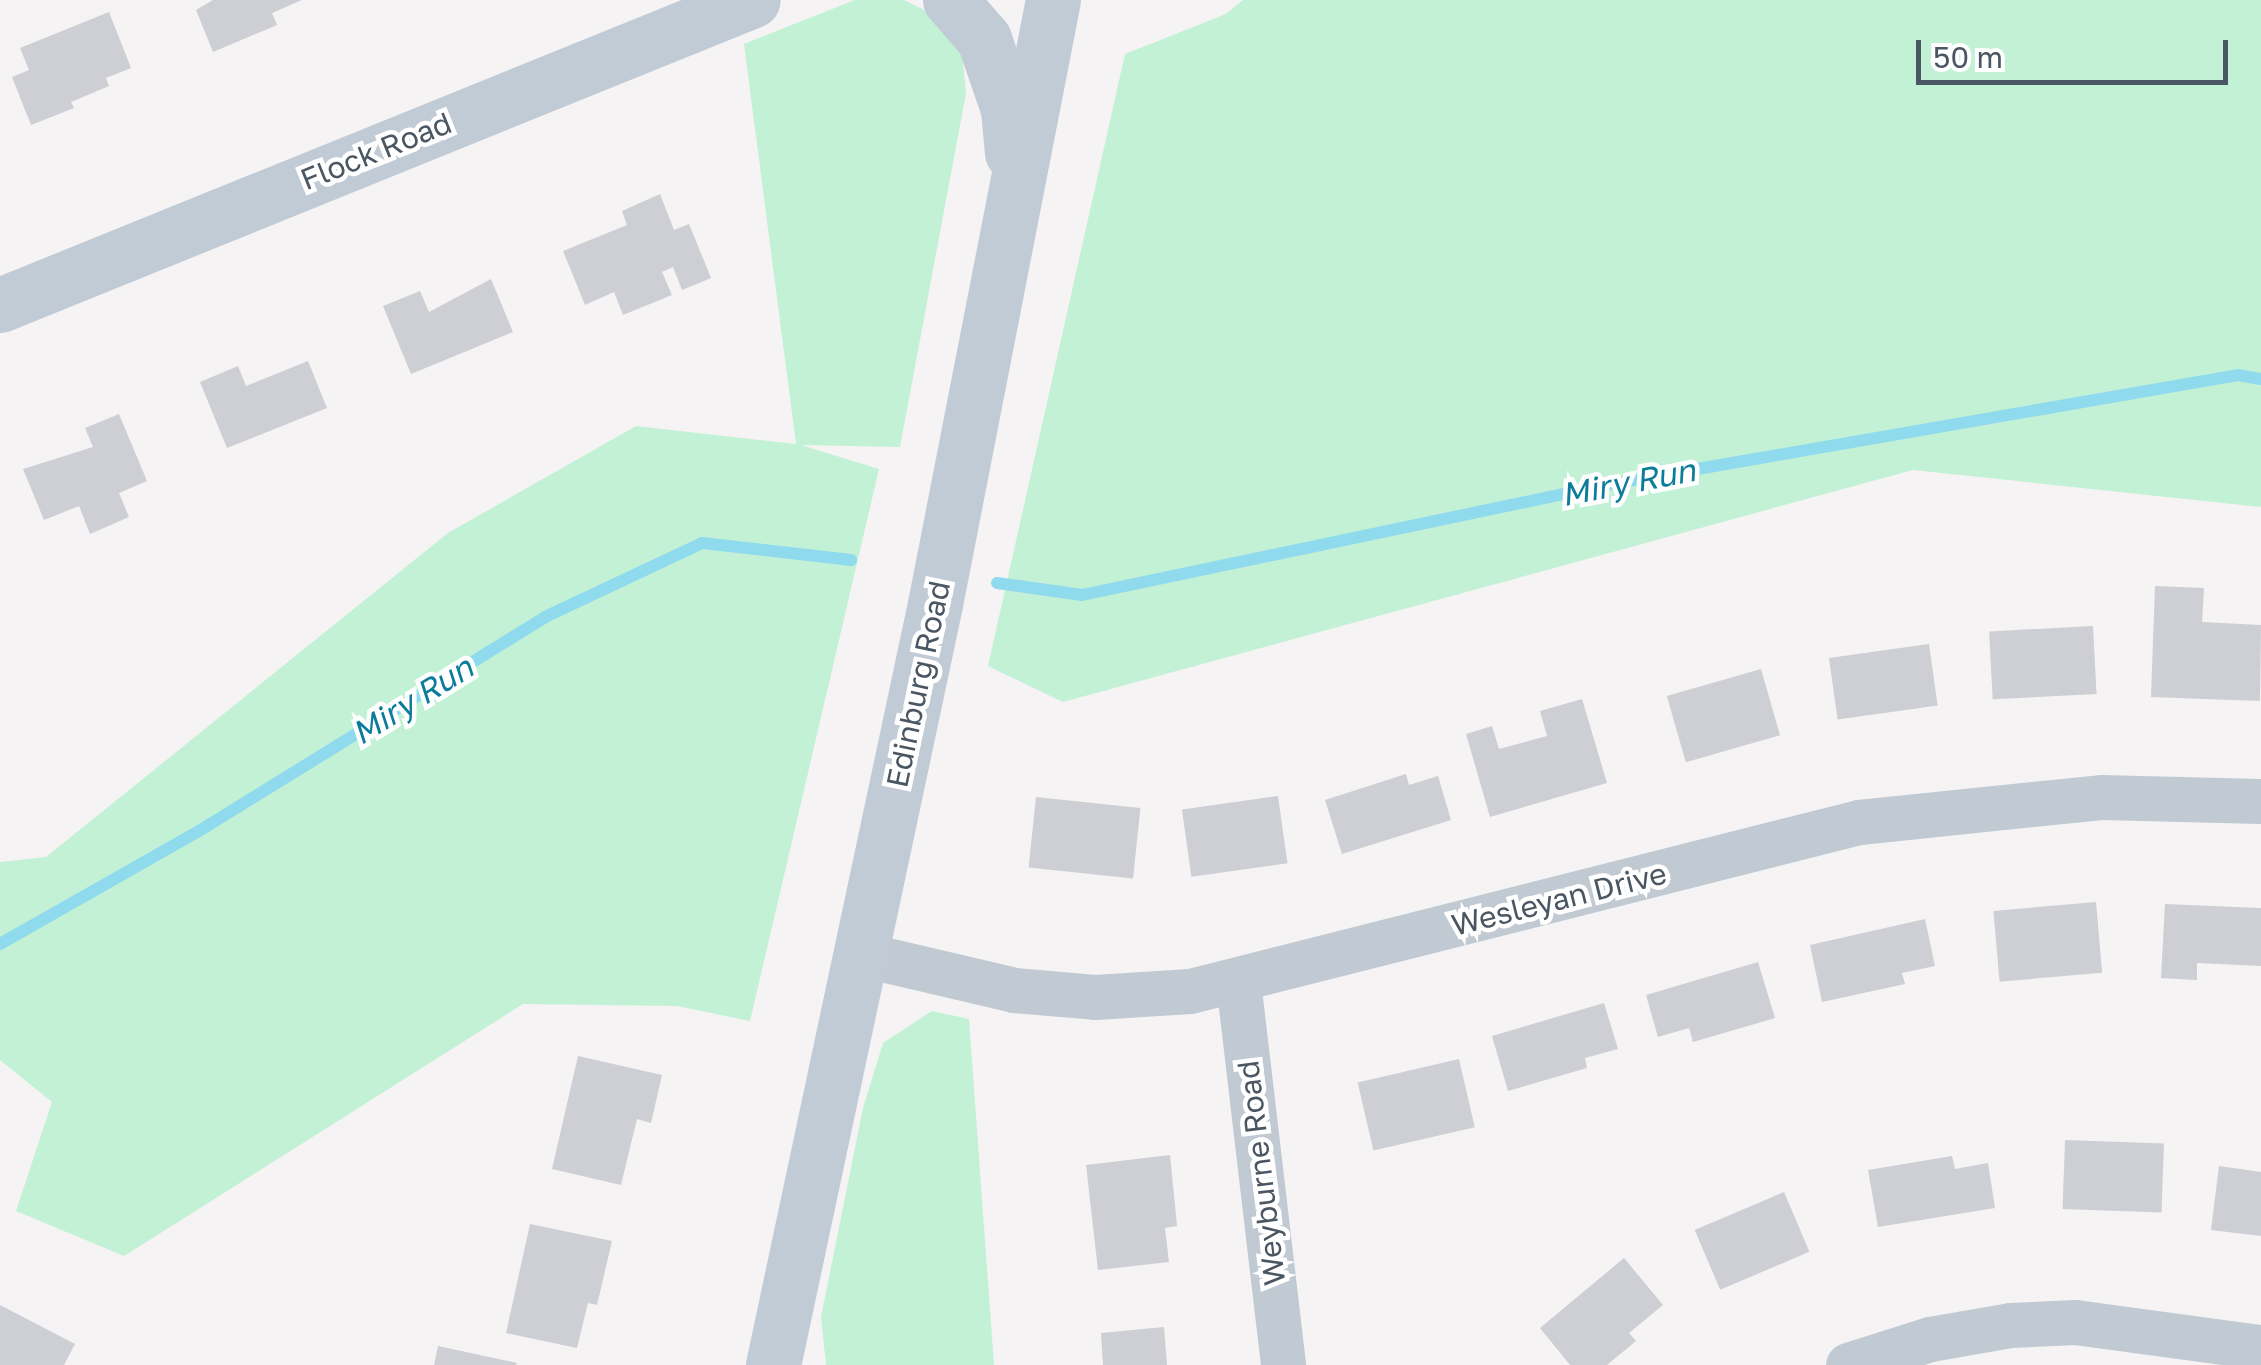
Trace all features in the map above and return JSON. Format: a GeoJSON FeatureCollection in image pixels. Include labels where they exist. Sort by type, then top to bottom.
{"type":"FeatureCollection","features":[{"type":"Feature","properties":{"kind":"main road","name":"Flock Road"},"geometry":{"type":"LineString","coordinates":[[0,305],[753,0]]}},
{"type":"Feature","properties":{"kind":"main road"},"geometry":{"type":"LineString","coordinates":[[950,0],[984,39],[1008,109],[1015,191]]}},
{"type":"Feature","properties":{"kind":"main road","name":"Edinburg Road"},"geometry":{"type":"LineString","coordinates":[[773,1365],[861,954],[1053,0]]}},
{"type":"Feature","properties":{"kind":"street","name":"Wesleyan Drive"},"geometry":{"type":"LineString","coordinates":[[861,954],[1014,990],[1094,997],[1190,992],[1859,822],[2101,798],[2261,801]]}},
{"type":"Feature","properties":{"kind":"street","name":"Weyburne Road"},"geometry":{"type":"LineString","coordinates":[[1238,981],[1283,1365]]}},
{"type":"Feature","properties":{"kind":"street"},"geometry":{"type":"LineString","coordinates":[[1848,1365],[1930,1339],[2042,1324],[2261,1347]]}},
{"type":"Feature","properties":{"kind":"green space"},"geometry":{"type":"Polygon","coordinates":[[[855,0],[904,0],[943,19],[962,51],[966,93],[900,447],[801,445],[879,469],[750,1021],[677,1006],[523,1004],[124,1256],[16,1211],[52,1102],[0,1060],[0,862],[46,857],[448,533],[636,426],[796,444],[744,44],[855,0]]]}},
{"type":"Feature","properties":{"kind":"green space"},"geometry":{"type":"Polygon","coordinates":[[[1243,0],[2261,0],[2261,507],[1913,470],[1063,702],[988,666],[1125,54],[1226,14],[1243,0]]]}},
{"type":"Feature","properties":{"kind":"green space"},"geometry":{"type":"Polygon","coordinates":[[[932,1011],[969,1019],[994,1365],[826,1365],[821,1317],[863,1108],[883,1043],[932,1011]]]}},
{"type":"Feature","properties":{"kind":"building"},"geometry":{"type":"Polygon","coordinates":[[[213,0],[302,0],[272,13],[277,25],[213,52],[196,10],[213,0]]]}},
{"type":"Feature","properties":{"kind":"building"},"geometry":{"type":"Polygon","coordinates":[[[109,12],[131,68],[106,78],[109,86],[71,102],[74,108],[31,125],[12,77],[29,70],[20,48],[109,12]]]}},
{"type":"Feature","properties":{"kind":"building"},"geometry":{"type":"Polygon","coordinates":[[[660,194],[674,230],[689,224],[711,278],[682,290],[673,267],[662,272],[672,295],[623,315],[614,292],[585,305],[563,251],[627,225],[622,211],[660,194]]]}},
{"type":"Feature","properties":{"kind":"building"},"geometry":{"type":"Polygon","coordinates":[[[491,279],[513,332],[411,374],[383,306],[420,291],[429,312],[491,279]]]}},
{"type":"Feature","properties":{"kind":"building"},"geometry":{"type":"Polygon","coordinates":[[[308,361],[327,408],[227,448],[200,382],[238,366],[246,386],[308,361]]]}},
{"type":"Feature","properties":{"kind":"building"},"geometry":{"type":"Polygon","coordinates":[[[119,414],[147,481],[119,493],[129,517],[90,534],[79,506],[44,520],[23,469],[93,447],[85,428],[119,414]]]}},
{"type":"Feature","properties":{"kind":"building"},"geometry":{"type":"Polygon","coordinates":[[[2155,586],[2204,588],[2202,622],[2261,625],[2260,701],[2151,697],[2155,586]]]}},
{"type":"Feature","properties":{"kind":"building"},"geometry":{"type":"Polygon","coordinates":[[[2093,626],[2097,694],[1993,699],[1989,631],[2093,626]]]}},
{"type":"Feature","properties":{"kind":"building"},"geometry":{"type":"Polygon","coordinates":[[[1929,644],[1938,705],[1838,719],[1829,658],[1929,644]]]}},
{"type":"Feature","properties":{"kind":"building"},"geometry":{"type":"Polygon","coordinates":[[[1761,669],[1780,735],[1686,762],[1667,696],[1761,669]]]}},
{"type":"Feature","properties":{"kind":"building"},"geometry":{"type":"Polygon","coordinates":[[[1582,699],[1607,783],[1490,817],[1466,734],[1492,726],[1499,749],[1547,736],[1540,711],[1582,699]]]}},
{"type":"Feature","properties":{"kind":"building"},"geometry":{"type":"Polygon","coordinates":[[[1406,774],[1409,785],[1438,776],[1451,820],[1342,854],[1325,800],[1406,774]]]}},
{"type":"Feature","properties":{"kind":"building"},"geometry":{"type":"Polygon","coordinates":[[[1278,796],[1287,863],[1191,877],[1182,809],[1278,796]]]}},
{"type":"Feature","properties":{"kind":"building"},"geometry":{"type":"Polygon","coordinates":[[[1036,797],[1140,808],[1133,879],[1029,868],[1036,797]]]}},
{"type":"Feature","properties":{"kind":"building"},"geometry":{"type":"Polygon","coordinates":[[[2096,902],[2102,973],[2000,982],[1993,911],[2096,902]]]}},
{"type":"Feature","properties":{"kind":"building"},"geometry":{"type":"Polygon","coordinates":[[[2165,904],[2261,908],[2261,966],[2197,963],[2197,980],[2161,978],[2165,904]]]}},
{"type":"Feature","properties":{"kind":"building"},"geometry":{"type":"Polygon","coordinates":[[[1925,919],[1935,966],[1902,973],[1905,984],[1822,1002],[1810,945],[1925,919]]]}},
{"type":"Feature","properties":{"kind":"building"},"geometry":{"type":"Polygon","coordinates":[[[1758,962],[1775,1018],[1693,1042],[1689,1028],[1658,1037],[1646,995],[1758,962]]]}},
{"type":"Feature","properties":{"kind":"building"},"geometry":{"type":"Polygon","coordinates":[[[1604,1003],[1618,1049],[1585,1058],[1587,1068],[1508,1091],[1492,1036],[1604,1003]]]}},
{"type":"Feature","properties":{"kind":"building"},"geometry":{"type":"Polygon","coordinates":[[[578,1056],[662,1075],[651,1123],[637,1119],[621,1185],[552,1169],[578,1056]]]}},
{"type":"Feature","properties":{"kind":"building"},"geometry":{"type":"Polygon","coordinates":[[[1459,1059],[1475,1127],[1373,1151],[1358,1082],[1459,1059]]]}},
{"type":"Feature","properties":{"kind":"building"},"geometry":{"type":"Polygon","coordinates":[[[2065,1140],[2164,1143],[2162,1212],[2063,1209],[2065,1140]]]}},
{"type":"Feature","properties":{"kind":"building"},"geometry":{"type":"Polygon","coordinates":[[[1170,1155],[1177,1226],[1165,1228],[1169,1262],[1098,1270],[1086,1165],[1170,1155]]]}},
{"type":"Feature","properties":{"kind":"building"},"geometry":{"type":"Polygon","coordinates":[[[1952,1156],[1955,1169],[1988,1163],[1995,1208],[1878,1227],[1868,1170],[1952,1156]]]}},
{"type":"Feature","properties":{"kind":"building"},"geometry":{"type":"Polygon","coordinates":[[[2219,1166],[2261,1172],[2261,1236],[2211,1230],[2219,1166]]]}},
{"type":"Feature","properties":{"kind":"building"},"geometry":{"type":"Polygon","coordinates":[[[1784,1192],[1809,1252],[1720,1290],[1695,1230],[1784,1192]]]}},
{"type":"Feature","properties":{"kind":"building"},"geometry":{"type":"Polygon","coordinates":[[[530,1224],[612,1241],[597,1305],[588,1303],[577,1348],[506,1333],[530,1224]]]}},
{"type":"Feature","properties":{"kind":"building"},"geometry":{"type":"Polygon","coordinates":[[[1624,1258],[1663,1305],[1629,1333],[1636,1341],[1607,1365],[1570,1365],[1540,1328],[1624,1258]]]}},
{"type":"Feature","properties":{"kind":"building"},"geometry":{"type":"Polygon","coordinates":[[[0,1305],[75,1344],[64,1365],[0,1365],[0,1305]]]}},
{"type":"Feature","properties":{"kind":"building"},"geometry":{"type":"Polygon","coordinates":[[[1164,1327],[1167,1365],[1103,1365],[1101,1333],[1164,1327]]]}},
{"type":"Feature","properties":{"kind":"building"},"geometry":{"type":"Polygon","coordinates":[[[438,1346],[517,1363],[434,1365],[438,1346]]]}},
{"type":"Feature","properties":{"kind":"waterway","name":"Miry Run"},"geometry":{"type":"LineString","coordinates":[[997,583],[1082,595],[1611,484],[2238,375],[2261,379]]}},
{"type":"Feature","properties":{"kind":"waterway","name":"Miry Run"},"geometry":{"type":"LineString","coordinates":[[0,944],[199,831],[545,617],[702,543],[851,560]]}}]}
